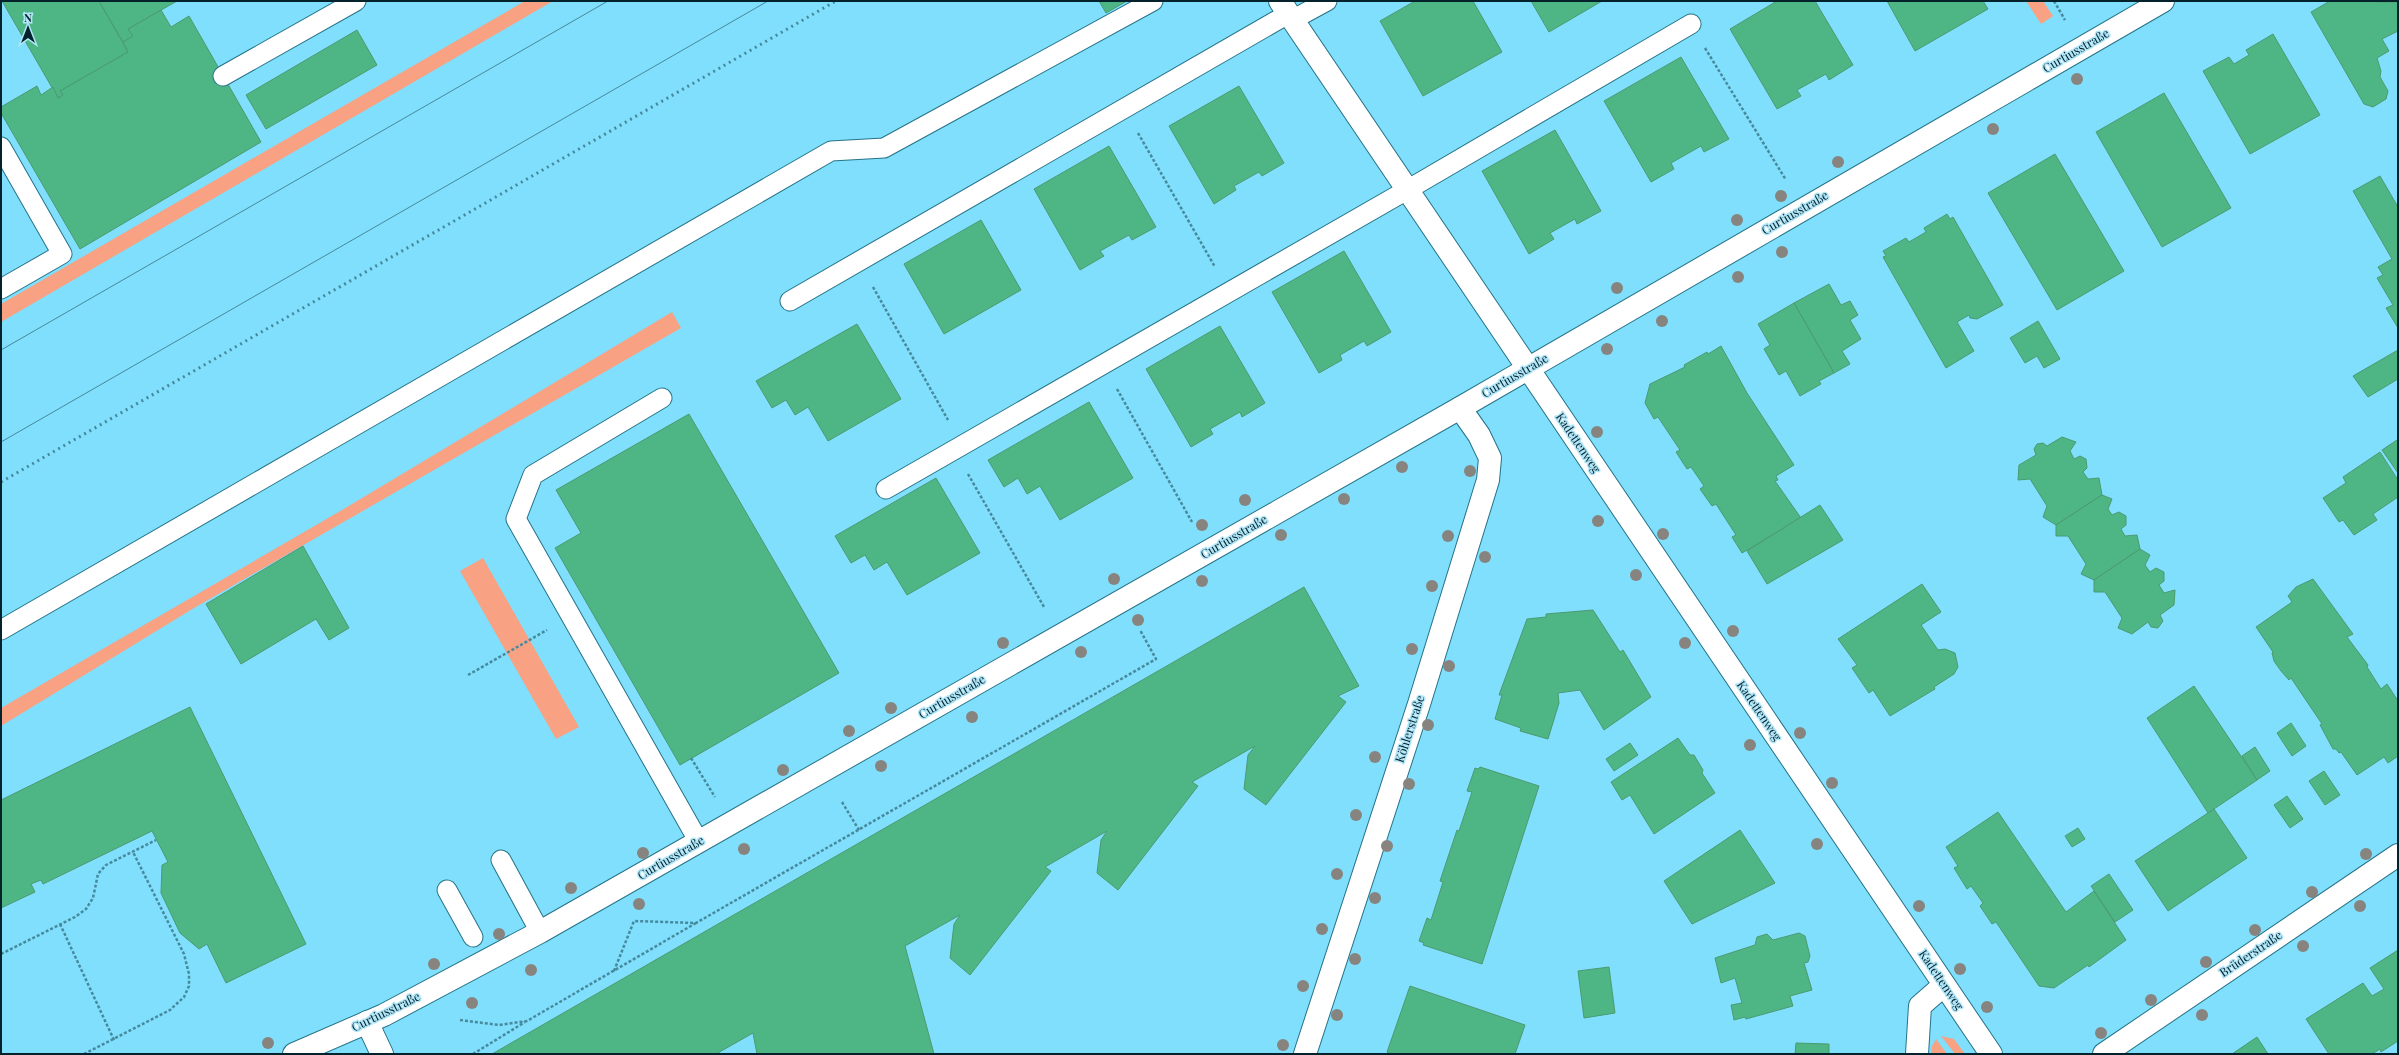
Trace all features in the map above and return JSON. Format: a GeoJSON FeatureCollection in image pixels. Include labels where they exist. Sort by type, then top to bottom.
{"type":"FeatureCollection","features":[{"type":"Feature","properties":{"kind":"street","name":"Curtiusstraße"},"geometry":{"type":"LineString","coordinates":[[294,1054],[366,1022],[540,932],[1460,408],[2163,1]]}},
{"type":"Feature","properties":{"kind":"street","name":"Kadettenweg"},"geometry":{"type":"LineString","coordinates":[[1287,12],[1991,1054]]}},
{"type":"Feature","properties":{"kind":"street","name":"Köhlerstraße"},"geometry":{"type":"LineString","coordinates":[[1305,1054],[1419,704],[1488,480],[1490,458],[1479,435],[1460,408]]}},
{"type":"Feature","properties":{"kind":"street","name":"Brüderstraße"},"geometry":{"type":"LineString","coordinates":[[2104,1054],[2398,855]]}},
{"type":"Feature","properties":{"kind":"street"},"geometry":{"type":"LineString","coordinates":[[1917,1054],[1920,1006],[1944,985]]}},
{"type":"Feature","properties":{"kind":"street"},"geometry":{"type":"LineString","coordinates":[[366,1022],[382,1054]]}},
{"type":"Feature","properties":{"kind":"lane"},"geometry":{"type":"LineString","coordinates":[[223,76],[356,1]]}},
{"type":"Feature","properties":{"kind":"lane"},"geometry":{"type":"LineString","coordinates":[[1,630],[831,150],[884,148],[1153,1]]}},
{"type":"Feature","properties":{"kind":"lane"},"geometry":{"type":"LineString","coordinates":[[790,301],[1287,12],[1327,1]]}},
{"type":"Feature","properties":{"kind":"lane"},"geometry":{"type":"LineString","coordinates":[[886,489],[1407,190],[1691,24]]}},
{"type":"Feature","properties":{"kind":"lane"},"geometry":{"type":"LineString","coordinates":[[1,147],[28,177],[62,254],[1,288]]}},
{"type":"Feature","properties":{"kind":"lane"},"geometry":{"type":"LineString","coordinates":[[662,398],[533,476],[516,519],[699,842]]}},
{"type":"Feature","properties":{"kind":"lane"},"geometry":{"type":"LineString","coordinates":[[501,860],[540,932]]}},
{"type":"Feature","properties":{"kind":"lane"},"geometry":{"type":"LineString","coordinates":[[446,890],[473,937]]}},
{"type":"Feature","properties":{"kind":"path"},"geometry":{"type":"LineString","coordinates":[[2054,1],[2065,20]]}},
{"type":"Feature","properties":{"kind":"path"},"geometry":{"type":"LineString","coordinates":[[1691,24],[1786,180]]}},
{"type":"Feature","properties":{"kind":"path"},"geometry":{"type":"LineString","coordinates":[[1123,108],[1229,292]]}},
{"type":"Feature","properties":{"kind":"path"},"geometry":{"type":"LineString","coordinates":[[859,262],[1044,607]]}},
{"type":"Feature","properties":{"kind":"path"},"geometry":{"type":"LineString","coordinates":[[1103,364],[1192,522]]}},
{"type":"Feature","properties":{"kind":"path"},"geometry":{"type":"LineString","coordinates":[[468,676],[571,616]]}},
{"type":"Feature","properties":{"kind":"path"},"geometry":{"type":"LineString","coordinates":[[473,1054],[696,923],[1156,659],[1140,630]]}},
{"type":"Feature","properties":{"kind":"path"},"geometry":{"type":"LineString","coordinates":[[691,758],[715,797]]}},
{"type":"Feature","properties":{"kind":"path"},"geometry":{"type":"LineString","coordinates":[[842,802],[859,830]]}},
{"type":"Feature","properties":{"kind":"path"},"geometry":{"type":"LineString","coordinates":[[1,954],[86,909],[93,898],[98,874],[106,865],[156,840]]}},
{"type":"Feature","properties":{"kind":"path"},"geometry":{"type":"LineString","coordinates":[[84,1054],[114,1040],[170,1010],[184,997],[189,986],[189,974],[184,954],[133,852]]}},
{"type":"Feature","properties":{"kind":"path"},"geometry":{"type":"LineString","coordinates":[[614,971],[634,921],[696,923]]}},
{"type":"Feature","properties":{"kind":"path"},"geometry":{"type":"LineString","coordinates":[[60,924],[114,1040]]}},
{"type":"Feature","properties":{"kind":"path"},"geometry":{"type":"LineString","coordinates":[[460,1020],[498,1025],[527,1021]]}},
{"type":"Feature","properties":{"kind":"shaded area"},"geometry":{"type":"Polygon","coordinates":[[[525,1],[553,1],[1,322],[1,304],[525,1]]]}},
{"type":"Feature","properties":{"kind":"shaded area"},"geometry":{"type":"Polygon","coordinates":[[[2026,1],[2043,1],[2053,16],[2041,24],[2026,1]]]}},
{"type":"Feature","properties":{"kind":"shaded area"},"geometry":{"type":"Polygon","coordinates":[[[672,312],[681,328],[194,608],[1,726],[1,708],[342,510],[672,312]]]}},
{"type":"Feature","properties":{"kind":"shaded area"},"geometry":{"type":"Polygon","coordinates":[[[483,558],[579,727],[556,739],[460,571],[483,558]]]}},
{"type":"Feature","properties":{"kind":"shaded area"},"geometry":{"type":"Polygon","coordinates":[[[1941,1036],[1954,1039],[1965,1054],[1955,1054],[1941,1036]]]}},
{"type":"Feature","properties":{"kind":"shaded area"},"geometry":{"type":"Polygon","coordinates":[[[1936,1039],[1947,1054],[1931,1054],[1932,1046],[1936,1039]]]}},
{"type":"Feature","properties":{"kind":"building"},"geometry":{"type":"Polygon","coordinates":[[[2,1],[99,1],[128,52],[60,91],[63,95],[58,98],[2,1]]]}},
{"type":"Feature","properties":{"kind":"building"},"geometry":{"type":"Polygon","coordinates":[[[99,1],[177,1],[128,29],[133,36],[123,42],[99,1]]]}},
{"type":"Feature","properties":{"kind":"building"},"geometry":{"type":"Polygon","coordinates":[[[1099,1],[1127,1],[1106,13],[1099,1]]]}},
{"type":"Feature","properties":{"kind":"building"},"geometry":{"type":"Polygon","coordinates":[[[1415,1],[1473,1],[1502,52],[1423,96],[1380,21],[1415,1]]]}},
{"type":"Feature","properties":{"kind":"building"},"geometry":{"type":"Polygon","coordinates":[[[1531,1],[1602,1],[1549,32],[1531,1]]]}},
{"type":"Feature","properties":{"kind":"building"},"geometry":{"type":"Polygon","coordinates":[[[1777,1],[1815,1],[1853,65],[1829,80],[1826,74],[1797,90],[1801,96],[1777,109],[1730,29],[1777,1]]]}},
{"type":"Feature","properties":{"kind":"building"},"geometry":{"type":"Polygon","coordinates":[[[1887,1],[1983,1],[1988,9],[1915,51],[1887,1]]]}},
{"type":"Feature","properties":{"kind":"building"},"geometry":{"type":"Polygon","coordinates":[[[2330,1],[2398,2],[2398,31],[2382,39],[2389,51],[2377,58],[2381,71],[2380,77],[2388,91],[2386,99],[2373,107],[2364,104],[2311,12],[2330,1]]]}},
{"type":"Feature","properties":{"kind":"building"},"geometry":{"type":"Polygon","coordinates":[[[161,10],[171,27],[189,16],[261,142],[80,249],[1,113],[1,107],[37,86],[41,95],[53,87],[58,98],[63,95],[60,91],[128,52],[123,42],[133,36],[128,29],[161,10]]]}},
{"type":"Feature","properties":{"kind":"building"},"geometry":{"type":"Polygon","coordinates":[[[357,30],[377,65],[266,129],[246,95],[357,30]]]}},
{"type":"Feature","properties":{"kind":"building"},"geometry":{"type":"Polygon","coordinates":[[[2273,34],[2320,115],[2250,154],[2203,71],[2229,57],[2234,64],[2249,55],[2246,50],[2273,34]]]}},
{"type":"Feature","properties":{"kind":"building"},"geometry":{"type":"Polygon","coordinates":[[[1681,57],[1729,139],[1704,152],[1701,146],[1671,163],[1674,169],[1651,182],[1604,101],[1681,57]]]}},
{"type":"Feature","properties":{"kind":"building"},"geometry":{"type":"Polygon","coordinates":[[[1239,86],[1284,163],[1262,176],[1259,172],[1234,186],[1236,190],[1214,204],[1169,126],[1239,86]]]}},
{"type":"Feature","properties":{"kind":"building"},"geometry":{"type":"Polygon","coordinates":[[[2164,93],[2231,208],[2162,247],[2096,132],[2164,93]]]}},
{"type":"Feature","properties":{"kind":"building"},"geometry":{"type":"Polygon","coordinates":[[[1555,130],[1601,211],[1577,224],[1575,219],[1550,233],[1554,239],[1529,254],[1482,171],[1555,130]]]}},
{"type":"Feature","properties":{"kind":"building"},"geometry":{"type":"Polygon","coordinates":[[[1109,146],[1156,227],[1132,240],[1129,235],[1100,251],[1104,256],[1080,270],[1034,189],[1109,146]]]}},
{"type":"Feature","properties":{"kind":"building"},"geometry":{"type":"Polygon","coordinates":[[[2055,154],[2124,271],[2057,310],[1988,193],[2055,154]]]}},
{"type":"Feature","properties":{"kind":"building"},"geometry":{"type":"Polygon","coordinates":[[[2380,176],[2398,207],[2398,328],[2386,308],[2393,305],[2377,278],[2383,275],[2378,267],[2392,259],[2353,191],[2380,176]]]}},
{"type":"Feature","properties":{"kind":"building"},"geometry":{"type":"Polygon","coordinates":[[[1947,214],[1950,219],[1953,217],[2003,305],[1977,319],[1970,318],[1969,315],[1957,322],[1974,351],[1946,368],[1883,257],[1886,256],[1883,251],[1906,238],[1909,242],[1926,232],[1924,228],[1947,214]]]}},
{"type":"Feature","properties":{"kind":"building"},"geometry":{"type":"Polygon","coordinates":[[[981,220],[1021,290],[944,334],[904,264],[981,220]]]}},
{"type":"Feature","properties":{"kind":"building"},"geometry":{"type":"Polygon","coordinates":[[[1344,251],[1391,332],[1367,346],[1364,341],[1340,355],[1342,360],[1319,373],[1272,292],[1344,251]]]}},
{"type":"Feature","properties":{"kind":"building"},"geometry":{"type":"Polygon","coordinates":[[[1829,284],[1841,305],[1850,301],[1858,315],[1850,320],[1861,339],[1842,351],[1850,364],[1834,373],[1794,303],[1829,284]]]}},
{"type":"Feature","properties":{"kind":"building"},"geometry":{"type":"Polygon","coordinates":[[[1794,303],[1834,373],[1819,381],[1821,384],[1800,396],[1786,371],[1779,375],[1764,349],[1770,345],[1758,324],[1794,303]]]}},
{"type":"Feature","properties":{"kind":"building"},"geometry":{"type":"Polygon","coordinates":[[[2038,321],[2060,359],[2044,368],[2037,356],[2025,363],[2010,338],[2038,321]]]}},
{"type":"Feature","properties":{"kind":"building"},"geometry":{"type":"Polygon","coordinates":[[[857,324],[901,399],[828,441],[808,407],[795,415],[786,400],[772,408],[756,381],[857,324]]]}},
{"type":"Feature","properties":{"kind":"building"},"geometry":{"type":"Polygon","coordinates":[[[1220,326],[1265,403],[1242,417],[1240,412],[1210,429],[1213,434],[1191,447],[1146,369],[1220,326]]]}},
{"type":"Feature","properties":{"kind":"building"},"geometry":{"type":"Polygon","coordinates":[[[1721,346],[1747,393],[1794,465],[1776,476],[1778,480],[1775,481],[1801,518],[1742,553],[1732,537],[1736,535],[1716,504],[1712,506],[1700,489],[1704,486],[1691,467],[1687,469],[1676,452],[1680,450],[1658,417],[1654,419],[1645,403],[1650,384],[1685,367],[1684,365],[1721,346]]]}},
{"type":"Feature","properties":{"kind":"building"},"geometry":{"type":"Polygon","coordinates":[[[2398,350],[2398,379],[2368,397],[2353,376],[2398,350]]]}},
{"type":"Feature","properties":{"kind":"building"},"geometry":{"type":"Polygon","coordinates":[[[1089,402],[1133,478],[1060,520],[1040,486],[1027,494],[1018,478],[1004,487],[988,460],[1089,402]]]}},
{"type":"Feature","properties":{"kind":"building"},"geometry":{"type":"Polygon","coordinates":[[[689,414],[839,673],[680,765],[555,548],[581,533],[556,490],[689,414]]]}},
{"type":"Feature","properties":{"kind":"building"},"geometry":{"type":"Polygon","coordinates":[[[2062,437],[2076,442],[2070,451],[2074,459],[2080,456],[2086,459],[2087,468],[2083,472],[2088,479],[2099,478],[2102,495],[2056,525],[2043,517],[2047,506],[2030,479],[2018,480],[2019,465],[2036,455],[2034,449],[2037,444],[2043,443],[2047,446],[2062,437]]]}},
{"type":"Feature","properties":{"kind":"building"},"geometry":{"type":"Polygon","coordinates":[[[2397,440],[2398,442],[2398,473],[2382,450],[2397,440]]]}},
{"type":"Feature","properties":{"kind":"building"},"geometry":{"type":"Polygon","coordinates":[[[2380,452],[2398,480],[2398,497],[2373,514],[2377,520],[2354,535],[2343,520],[2339,522],[2323,498],[2346,483],[2343,477],[2380,452]]]}},
{"type":"Feature","properties":{"kind":"building"},"geometry":{"type":"Polygon","coordinates":[[[936,478],[980,553],[907,595],[887,562],[874,570],[865,555],[851,563],[835,536],[936,478]]]}},
{"type":"Feature","properties":{"kind":"building"},"geometry":{"type":"Polygon","coordinates":[[[2102,495],[2112,499],[2108,509],[2112,515],[2119,512],[2126,516],[2126,525],[2121,529],[2125,536],[2137,535],[2140,549],[2094,580],[2081,574],[2086,564],[2068,536],[2056,536],[2056,525],[2102,495]]]}},
{"type":"Feature","properties":{"kind":"building"},"geometry":{"type":"Polygon","coordinates":[[[1820,505],[1843,540],[1767,584],[1747,551],[1820,505]]]}},
{"type":"Feature","properties":{"kind":"building"},"geometry":{"type":"Polygon","coordinates":[[[303,546],[349,628],[329,640],[316,619],[241,664],[206,604],[303,546]]]}},
{"type":"Feature","properties":{"kind":"building"},"geometry":{"type":"Polygon","coordinates":[[[2140,549],[2150,555],[2145,565],[2150,572],[2156,568],[2164,572],[2164,581],[2159,585],[2164,593],[2175,590],[2174,605],[2160,615],[2163,621],[2158,628],[2151,627],[2148,622],[2132,634],[2118,628],[2122,618],[2105,592],[2094,592],[2094,580],[2140,549]]]}},
{"type":"Feature","properties":{"kind":"building"},"geometry":{"type":"Polygon","coordinates":[[[2313,579],[2353,634],[2347,637],[2368,665],[2367,667],[2381,689],[2387,684],[2398,701],[2398,756],[2388,763],[2384,757],[2357,775],[2341,752],[2339,753],[2336,749],[2333,749],[2320,725],[2322,724],[2291,678],[2289,680],[2274,661],[2273,652],[2256,627],[2292,602],[2288,596],[2296,587],[2313,579]]]}},
{"type":"Feature","properties":{"kind":"building"},"geometry":{"type":"Polygon","coordinates":[[[1922,584],[1941,612],[1921,625],[1938,650],[1945,649],[1955,653],[1958,667],[1954,674],[1934,687],[1935,689],[1890,716],[1873,690],[1869,693],[1852,668],[1857,665],[1838,639],[1922,584]]]}},
{"type":"Feature","properties":{"kind":"building"},"geometry":{"type":"Polygon","coordinates":[[[1304,587],[1359,686],[1338,696],[1346,702],[1266,805],[1244,789],[1248,755],[1255,746],[1192,782],[1198,786],[1118,890],[1097,873],[1101,840],[1107,831],[1045,867],[1051,871],[970,975],[950,958],[954,924],[960,915],[905,946],[934,1054],[757,1054],[753,1033],[716,1054],[492,1054],[1304,587]]]}},
{"type":"Feature","properties":{"kind":"building"},"geometry":{"type":"Polygon","coordinates":[[[1593,610],[1620,652],[1623,650],[1651,697],[1604,730],[1580,690],[1558,693],[1559,703],[1548,739],[1520,731],[1521,728],[1495,719],[1502,695],[1499,695],[1527,619],[1546,617],[1546,614],[1593,610]]]}},
{"type":"Feature","properties":{"kind":"building"},"geometry":{"type":"Polygon","coordinates":[[[2194,686],[2257,780],[2208,813],[2147,718],[2194,686]]]}},
{"type":"Feature","properties":{"kind":"building"},"geometry":{"type":"Polygon","coordinates":[[[190,707],[306,944],[226,983],[207,944],[199,949],[180,933],[161,893],[162,865],[168,862],[152,831],[43,884],[41,880],[31,884],[35,892],[1,908],[1,800],[190,707]]]}},
{"type":"Feature","properties":{"kind":"building"},"geometry":{"type":"Polygon","coordinates":[[[2291,723],[2306,746],[2292,756],[2277,733],[2291,723]]]}},
{"type":"Feature","properties":{"kind":"building"},"geometry":{"type":"Polygon","coordinates":[[[1678,738],[1690,755],[1694,755],[1703,770],[1702,773],[1715,793],[1654,834],[1630,795],[1622,800],[1611,782],[1678,738]]]}},
{"type":"Feature","properties":{"kind":"building"},"geometry":{"type":"Polygon","coordinates":[[[1630,743],[1638,755],[1614,771],[1606,759],[1630,743]]]}},
{"type":"Feature","properties":{"kind":"building"},"geometry":{"type":"Polygon","coordinates":[[[2255,747],[2270,771],[2257,780],[2242,756],[2255,747]]]}},
{"type":"Feature","properties":{"kind":"building"},"geometry":{"type":"Polygon","coordinates":[[[1480,767],[1539,786],[1482,964],[1423,945],[1424,943],[1419,941],[1427,918],[1431,920],[1443,882],[1440,881],[1457,830],[1459,831],[1472,792],[1467,791],[1475,768],[1478,769],[1480,767]]]}},
{"type":"Feature","properties":{"kind":"building"},"geometry":{"type":"Polygon","coordinates":[[[2324,771],[2340,795],[2325,805],[2309,781],[2324,771]]]}},
{"type":"Feature","properties":{"kind":"building"},"geometry":{"type":"Polygon","coordinates":[[[2287,796],[2303,819],[2290,828],[2274,805],[2287,796]]]}},
{"type":"Feature","properties":{"kind":"building"},"geometry":{"type":"Polygon","coordinates":[[[2214,809],[2247,858],[2168,911],[2135,861],[2214,809]]]}},
{"type":"Feature","properties":{"kind":"building"},"geometry":{"type":"Polygon","coordinates":[[[1998,812],[2066,912],[2094,891],[2126,940],[2089,967],[2088,965],[2054,988],[2039,986],[1996,922],[1992,924],[1980,906],[1983,903],[1971,886],[1967,889],[1954,868],[1958,866],[1946,847],[1998,812]]]}},
{"type":"Feature","properties":{"kind":"building"},"geometry":{"type":"Polygon","coordinates":[[[2078,828],[2085,839],[2072,847],[2065,836],[2078,828]]]}},
{"type":"Feature","properties":{"kind":"building"},"geometry":{"type":"Polygon","coordinates":[[[1740,830],[1775,883],[1692,924],[1664,881],[1740,830]]]}},
{"type":"Feature","properties":{"kind":"building"},"geometry":{"type":"Polygon","coordinates":[[[2109,874],[2133,910],[2115,922],[2091,886],[2109,874]]]}},
{"type":"Feature","properties":{"kind":"building"},"geometry":{"type":"Polygon","coordinates":[[[1799,933],[1805,936],[1810,956],[1808,962],[1804,963],[1812,990],[1790,996],[1793,1006],[1746,1019],[1745,1017],[1734,1020],[1731,1005],[1742,1003],[1735,978],[1721,983],[1715,958],[1755,945],[1757,937],[1767,934],[1773,940],[1799,933]]]}},
{"type":"Feature","properties":{"kind":"building"},"geometry":{"type":"Polygon","coordinates":[[[2398,950],[2398,1041],[2381,1052],[2380,1049],[2372,1054],[2329,1054],[2306,1019],[2363,983],[2372,996],[2384,989],[2370,968],[2398,950]]]}},
{"type":"Feature","properties":{"kind":"building"},"geometry":{"type":"Polygon","coordinates":[[[1609,967],[1615,1013],[1584,1018],[1578,971],[1609,967]]]}},
{"type":"Feature","properties":{"kind":"building"},"geometry":{"type":"Polygon","coordinates":[[[1410,986],[1525,1025],[1515,1054],[1393,1054],[1387,1052],[1410,986]]]}},
{"type":"Feature","properties":{"kind":"building"},"geometry":{"type":"Polygon","coordinates":[[[2257,1037],[2268,1054],[2232,1054],[2257,1037]]]}},
{"type":"Feature","properties":{"kind":"building"},"geometry":{"type":"Polygon","coordinates":[[[1796,1043],[1829,1044],[1829,1054],[1795,1054],[1796,1043]]]}},
{"type":"Feature","properties":{"kind":"tram line"},"geometry":{"type":"LineString","coordinates":[[1,350],[608,1]]}},
{"type":"Feature","properties":{"kind":"tram line"},"geometry":{"type":"LineString","coordinates":[[1,442],[768,1]]}},
{"type":"Feature","properties":{"kind":"railway"},"geometry":{"type":"LineString","coordinates":[[1,482],[836,1]]}}]}
